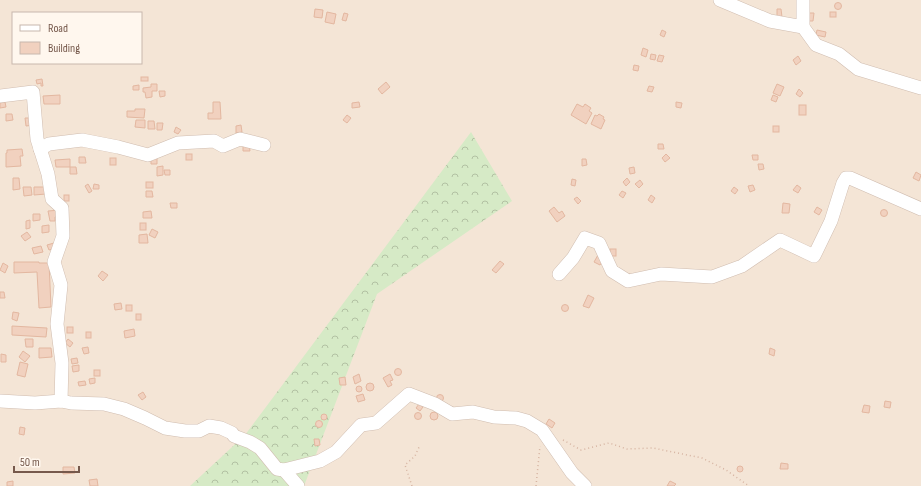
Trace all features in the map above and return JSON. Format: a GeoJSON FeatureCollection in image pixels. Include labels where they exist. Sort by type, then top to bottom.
{"type":"FeatureCollection","features":[{"type":"Feature","properties":{"kind":"street"},"geometry":{"type":"LineString","coordinates":[[720,0],[770,22],[803,26]]}},
{"type":"Feature","properties":{"kind":"street"},"geometry":{"type":"LineString","coordinates":[[803,0],[803,26],[816,45],[839,54],[858,69],[921,88]]}},
{"type":"Feature","properties":{"kind":"street"},"geometry":{"type":"LineString","coordinates":[[0,96],[33,92],[37,139],[48,174],[52,199],[62,208],[63,236],[54,262],[61,285],[57,324],[62,363],[61,401]]}},
{"type":"Feature","properties":{"kind":"street"},"geometry":{"type":"LineString","coordinates":[[40,149],[49,144],[82,140],[148,155],[178,143],[214,141],[223,146],[240,139],[264,145]]}},
{"type":"Feature","properties":{"kind":"street"},"geometry":{"type":"LineString","coordinates":[[559,274],[573,258],[585,238],[599,243],[612,271],[628,281],[661,274],[712,277],[742,266],[780,240],[814,256],[831,221],[842,183],[846,178],[850,178],[921,209]]}},
{"type":"Feature","properties":{"kind":"street"},"geometry":{"type":"LineString","coordinates":[[0,401],[35,403],[61,401],[71,403],[104,404],[124,409],[165,428],[192,431],[199,431],[209,426],[221,428],[260,448],[277,469],[284,470],[320,461],[336,452],[361,425],[376,423],[409,394],[435,404],[452,414],[473,412],[494,417],[516,418],[527,421],[542,430],[572,472],[585,486]]}},
{"type":"Feature","properties":{"kind":"street"},"geometry":{"type":"LineString","coordinates":[[284,470],[298,486]]}},
{"type":"Feature","properties":{"kind":"path"},"geometry":{"type":"LineString","coordinates":[[536,486],[542,430]]}},
{"type":"Feature","properties":{"kind":"path"},"geometry":{"type":"LineString","coordinates":[[562,440],[581,450],[608,443],[627,449],[654,448],[702,458],[726,470],[749,486]]}},
{"type":"Feature","properties":{"kind":"path"},"geometry":{"type":"LineString","coordinates":[[412,486],[405,465],[415,456],[420,445]]}},
{"type":"Feature","properties":{"kind":"shaded area"},"geometry":{"type":"Polygon","coordinates":[[[0,0],[921,0],[921,486],[0,486],[0,0]]]}},
{"type":"Feature","properties":{"kind":"green space"},"geometry":{"type":"Polygon","coordinates":[[[471,132],[512,201],[377,294],[304,486],[190,486],[245,435],[471,132]]]}},
{"type":"Feature","properties":{"kind":"building"},"geometry":{"type":"Polygon","coordinates":[[[838,3],[841,6],[838,9],[835,6],[838,3]]]}},
{"type":"Feature","properties":{"kind":"building"},"geometry":{"type":"Polygon","coordinates":[[[315,9],[323,10],[322,18],[314,17],[315,9]]]}},
{"type":"Feature","properties":{"kind":"building"},"geometry":{"type":"Polygon","coordinates":[[[777,9],[781,9],[782,17],[777,17],[777,9]]]}},
{"type":"Feature","properties":{"kind":"building"},"geometry":{"type":"Polygon","coordinates":[[[327,12],[336,14],[334,24],[325,22],[327,12]]]}},
{"type":"Feature","properties":{"kind":"building"},"geometry":{"type":"Polygon","coordinates":[[[830,12],[836,12],[836,17],[830,17],[830,12]]]}},
{"type":"Feature","properties":{"kind":"building"},"geometry":{"type":"Polygon","coordinates":[[[344,13],[348,14],[346,21],[342,20],[344,13]]]}},
{"type":"Feature","properties":{"kind":"building"},"geometry":{"type":"Polygon","coordinates":[[[808,13],[814,13],[813,21],[807,21],[808,13]]]}},
{"type":"Feature","properties":{"kind":"building"},"geometry":{"type":"Polygon","coordinates":[[[662,30],[666,32],[664,37],[660,35],[662,30]]]}},
{"type":"Feature","properties":{"kind":"building"},"geometry":{"type":"Polygon","coordinates":[[[817,30],[826,32],[825,37],[816,35],[817,30]]]}},
{"type":"Feature","properties":{"kind":"building"},"geometry":{"type":"Polygon","coordinates":[[[643,48],[648,50],[646,57],[641,55],[643,48]]]}},
{"type":"Feature","properties":{"kind":"building"},"geometry":{"type":"Polygon","coordinates":[[[651,54],[656,55],[655,60],[650,59],[651,54]]]}},
{"type":"Feature","properties":{"kind":"building"},"geometry":{"type":"Polygon","coordinates":[[[659,55],[664,56],[662,62],[657,61],[659,55]]]}},
{"type":"Feature","properties":{"kind":"building"},"geometry":{"type":"Polygon","coordinates":[[[798,56],[801,61],[796,65],[793,60],[798,56]]]}},
{"type":"Feature","properties":{"kind":"building"},"geometry":{"type":"Polygon","coordinates":[[[634,65],[639,66],[638,71],[633,70],[634,65]]]}},
{"type":"Feature","properties":{"kind":"building"},"geometry":{"type":"Polygon","coordinates":[[[141,77],[148,77],[148,81],[141,81],[141,77]]]}},
{"type":"Feature","properties":{"kind":"building"},"geometry":{"type":"Polygon","coordinates":[[[42,79],[43,86],[41,86],[41,83],[37,84],[36,80],[42,79]]]}},
{"type":"Feature","properties":{"kind":"building"},"geometry":{"type":"Polygon","coordinates":[[[386,82],[390,87],[382,94],[378,89],[386,82]]]}},
{"type":"Feature","properties":{"kind":"building"},"geometry":{"type":"Polygon","coordinates":[[[151,84],[157,84],[157,91],[152,91],[152,97],[146,98],[143,88],[151,87],[151,84]]]}},
{"type":"Feature","properties":{"kind":"building"},"geometry":{"type":"Polygon","coordinates":[[[777,84],[784,87],[780,96],[773,93],[777,84]]]}},
{"type":"Feature","properties":{"kind":"building"},"geometry":{"type":"Polygon","coordinates":[[[139,85],[139,90],[133,90],[133,86],[139,85]]]}},
{"type":"Feature","properties":{"kind":"building"},"geometry":{"type":"Polygon","coordinates":[[[649,86],[654,87],[652,92],[647,91],[649,86]]]}},
{"type":"Feature","properties":{"kind":"building"},"geometry":{"type":"Polygon","coordinates":[[[799,89],[803,93],[800,97],[796,94],[799,89]]]}},
{"type":"Feature","properties":{"kind":"building"},"geometry":{"type":"Polygon","coordinates":[[[159,91],[165,91],[165,96],[160,97],[159,91]]]}},
{"type":"Feature","properties":{"kind":"building"},"geometry":{"type":"Polygon","coordinates":[[[60,95],[60,104],[44,104],[43,96],[60,95]]]}},
{"type":"Feature","properties":{"kind":"building"},"geometry":{"type":"Polygon","coordinates":[[[773,95],[778,97],[776,102],[771,100],[773,95]]]}},
{"type":"Feature","properties":{"kind":"building"},"geometry":{"type":"Polygon","coordinates":[[[5,102],[6,107],[0,108],[0,103],[5,102]]]}},
{"type":"Feature","properties":{"kind":"building"},"geometry":{"type":"Polygon","coordinates":[[[213,102],[220,102],[221,119],[208,119],[208,113],[213,113],[213,102]]]}},
{"type":"Feature","properties":{"kind":"building"},"geometry":{"type":"Polygon","coordinates":[[[359,102],[360,107],[352,108],[352,103],[359,102]]]}},
{"type":"Feature","properties":{"kind":"building"},"geometry":{"type":"Polygon","coordinates":[[[676,102],[682,103],[681,108],[676,107],[676,102]]]}},
{"type":"Feature","properties":{"kind":"building"},"geometry":{"type":"Polygon","coordinates":[[[577,104],[583,107],[585,104],[591,108],[589,111],[592,113],[586,124],[571,115],[577,104]]]}},
{"type":"Feature","properties":{"kind":"building"},"geometry":{"type":"Polygon","coordinates":[[[799,105],[806,105],[806,115],[799,115],[799,105]]]}},
{"type":"Feature","properties":{"kind":"building"},"geometry":{"type":"Polygon","coordinates":[[[135,109],[145,109],[144,118],[127,117],[127,111],[135,111],[135,109]]]}},
{"type":"Feature","properties":{"kind":"building"},"geometry":{"type":"Polygon","coordinates":[[[6,114],[12,114],[13,120],[6,121],[6,114]]]}},
{"type":"Feature","properties":{"kind":"building"},"geometry":{"type":"Polygon","coordinates":[[[599,114],[604,117],[603,119],[605,120],[601,129],[591,124],[595,115],[597,116],[599,114]]]}},
{"type":"Feature","properties":{"kind":"building"},"geometry":{"type":"Polygon","coordinates":[[[347,115],[351,118],[347,123],[343,120],[347,115]]]}},
{"type":"Feature","properties":{"kind":"building"},"geometry":{"type":"Polygon","coordinates":[[[25,118],[33,118],[34,125],[26,126],[25,118]]]}},
{"type":"Feature","properties":{"kind":"building"},"geometry":{"type":"Polygon","coordinates":[[[136,120],[145,120],[145,128],[135,127],[136,120]]]}},
{"type":"Feature","properties":{"kind":"building"},"geometry":{"type":"Polygon","coordinates":[[[148,121],[154,121],[155,129],[148,129],[148,121]]]}},
{"type":"Feature","properties":{"kind":"building"},"geometry":{"type":"Polygon","coordinates":[[[157,123],[163,123],[162,130],[157,130],[157,123]]]}},
{"type":"Feature","properties":{"kind":"building"},"geometry":{"type":"Polygon","coordinates":[[[241,125],[242,132],[236,133],[236,126],[241,125]]]}},
{"type":"Feature","properties":{"kind":"building"},"geometry":{"type":"Polygon","coordinates":[[[773,126],[779,126],[779,132],[773,132],[773,126]]]}},
{"type":"Feature","properties":{"kind":"building"},"geometry":{"type":"Polygon","coordinates":[[[176,127],[181,130],[178,134],[174,132],[176,127]]]}},
{"type":"Feature","properties":{"kind":"building"},"geometry":{"type":"Polygon","coordinates":[[[243,144],[249,144],[250,151],[243,151],[243,144]]]}},
{"type":"Feature","properties":{"kind":"building"},"geometry":{"type":"Polygon","coordinates":[[[658,144],[663,144],[664,149],[658,149],[658,144]]]}},
{"type":"Feature","properties":{"kind":"building"},"geometry":{"type":"Polygon","coordinates":[[[22,149],[23,156],[20,156],[21,166],[6,167],[7,150],[22,149]]]}},
{"type":"Feature","properties":{"kind":"building"},"geometry":{"type":"Polygon","coordinates":[[[186,154],[192,154],[192,160],[186,160],[186,154]]]}},
{"type":"Feature","properties":{"kind":"building"},"geometry":{"type":"Polygon","coordinates":[[[666,154],[670,158],[665,162],[662,158],[666,154]]]}},
{"type":"Feature","properties":{"kind":"building"},"geometry":{"type":"Polygon","coordinates":[[[752,155],[758,155],[758,160],[753,160],[752,155]]]}},
{"type":"Feature","properties":{"kind":"building"},"geometry":{"type":"Polygon","coordinates":[[[79,157],[85,157],[86,163],[79,163],[79,157]]]}},
{"type":"Feature","properties":{"kind":"building"},"geometry":{"type":"Polygon","coordinates":[[[110,158],[116,158],[116,165],[110,165],[110,158]]]}},
{"type":"Feature","properties":{"kind":"building"},"geometry":{"type":"Polygon","coordinates":[[[157,158],[157,164],[151,164],[151,159],[157,158]]]}},
{"type":"Feature","properties":{"kind":"building"},"geometry":{"type":"Polygon","coordinates":[[[70,159],[70,167],[56,167],[55,160],[70,159]]]}},
{"type":"Feature","properties":{"kind":"building"},"geometry":{"type":"Polygon","coordinates":[[[582,159],[586,159],[587,165],[582,166],[582,159]]]}},
{"type":"Feature","properties":{"kind":"building"},"geometry":{"type":"Polygon","coordinates":[[[758,164],[763,164],[764,169],[759,170],[758,164]]]}},
{"type":"Feature","properties":{"kind":"building"},"geometry":{"type":"Polygon","coordinates":[[[163,166],[163,175],[157,176],[157,167],[163,166]]]}},
{"type":"Feature","properties":{"kind":"building"},"geometry":{"type":"Polygon","coordinates":[[[70,167],[76,167],[77,174],[70,174],[70,167]]]}},
{"type":"Feature","properties":{"kind":"building"},"geometry":{"type":"Polygon","coordinates":[[[634,167],[635,173],[630,174],[629,168],[634,167]]]}},
{"type":"Feature","properties":{"kind":"building"},"geometry":{"type":"Polygon","coordinates":[[[164,170],[170,170],[170,175],[165,175],[164,170]]]}},
{"type":"Feature","properties":{"kind":"building"},"geometry":{"type":"Polygon","coordinates":[[[916,172],[921,175],[919,181],[913,178],[916,172]]]}},
{"type":"Feature","properties":{"kind":"building"},"geometry":{"type":"Polygon","coordinates":[[[13,178],[19,178],[20,189],[13,190],[13,178]]]}},
{"type":"Feature","properties":{"kind":"building"},"geometry":{"type":"Polygon","coordinates":[[[627,178],[630,182],[626,186],[623,182],[627,178]]]}},
{"type":"Feature","properties":{"kind":"building"},"geometry":{"type":"Polygon","coordinates":[[[572,179],[576,180],[575,186],[571,185],[572,179]]]}},
{"type":"Feature","properties":{"kind":"building"},"geometry":{"type":"Polygon","coordinates":[[[640,180],[643,184],[639,188],[635,184],[640,180]]]}},
{"type":"Feature","properties":{"kind":"building"},"geometry":{"type":"Polygon","coordinates":[[[146,182],[153,182],[153,188],[146,188],[146,182]]]}},
{"type":"Feature","properties":{"kind":"building"},"geometry":{"type":"Polygon","coordinates":[[[88,184],[92,191],[89,193],[85,186],[88,184]]]}},
{"type":"Feature","properties":{"kind":"building"},"geometry":{"type":"Polygon","coordinates":[[[94,184],[99,185],[99,189],[93,189],[94,184]]]}},
{"type":"Feature","properties":{"kind":"building"},"geometry":{"type":"Polygon","coordinates":[[[753,185],[755,190],[750,192],[748,186],[753,185]]]}},
{"type":"Feature","properties":{"kind":"building"},"geometry":{"type":"Polygon","coordinates":[[[797,185],[801,188],[798,193],[793,190],[797,185]]]}},
{"type":"Feature","properties":{"kind":"building"},"geometry":{"type":"Polygon","coordinates":[[[23,187],[31,187],[32,195],[24,196],[23,187]]]}},
{"type":"Feature","properties":{"kind":"building"},"geometry":{"type":"Polygon","coordinates":[[[34,187],[45,187],[46,194],[34,195],[34,187]]]}},
{"type":"Feature","properties":{"kind":"building"},"geometry":{"type":"Polygon","coordinates":[[[734,187],[738,190],[735,194],[731,191],[734,187]]]}},
{"type":"Feature","properties":{"kind":"building"},"geometry":{"type":"Polygon","coordinates":[[[146,191],[152,191],[153,197],[146,197],[146,191]]]}},
{"type":"Feature","properties":{"kind":"building"},"geometry":{"type":"Polygon","coordinates":[[[622,191],[626,193],[623,198],[619,195],[622,191]]]}},
{"type":"Feature","properties":{"kind":"building"},"geometry":{"type":"Polygon","coordinates":[[[64,195],[69,195],[69,201],[64,201],[64,195]]]}},
{"type":"Feature","properties":{"kind":"building"},"geometry":{"type":"Polygon","coordinates":[[[651,195],[655,198],[652,203],[648,200],[651,195]]]}},
{"type":"Feature","properties":{"kind":"building"},"geometry":{"type":"Polygon","coordinates":[[[577,197],[581,201],[578,204],[574,199],[577,197]]]}},
{"type":"Feature","properties":{"kind":"building"},"geometry":{"type":"Polygon","coordinates":[[[170,203],[177,203],[177,208],[171,208],[170,203]]]}},
{"type":"Feature","properties":{"kind":"building"},"geometry":{"type":"Polygon","coordinates":[[[783,203],[790,204],[789,213],[782,213],[783,203]]]}},
{"type":"Feature","properties":{"kind":"building"},"geometry":{"type":"Polygon","coordinates":[[[554,207],[559,213],[562,211],[565,216],[557,222],[549,211],[554,207]]]}},
{"type":"Feature","properties":{"kind":"building"},"geometry":{"type":"Polygon","coordinates":[[[817,207],[822,210],[819,215],[814,212],[817,207]]]}},
{"type":"Feature","properties":{"kind":"building"},"geometry":{"type":"Polygon","coordinates":[[[60,210],[61,217],[55,217],[55,221],[50,221],[48,211],[60,210]]]}},
{"type":"Feature","properties":{"kind":"building"},"geometry":{"type":"Polygon","coordinates":[[[884,210],[887,213],[884,216],[881,213],[884,210]]]}},
{"type":"Feature","properties":{"kind":"building"},"geometry":{"type":"Polygon","coordinates":[[[151,211],[152,218],[143,218],[143,212],[151,211]]]}},
{"type":"Feature","properties":{"kind":"building"},"geometry":{"type":"Polygon","coordinates":[[[33,214],[40,214],[40,220],[33,221],[33,214]]]}},
{"type":"Feature","properties":{"kind":"building"},"geometry":{"type":"Polygon","coordinates":[[[30,220],[30,228],[26,229],[26,221],[30,220]]]}},
{"type":"Feature","properties":{"kind":"building"},"geometry":{"type":"Polygon","coordinates":[[[140,223],[146,223],[146,230],[140,230],[140,223]]]}},
{"type":"Feature","properties":{"kind":"building"},"geometry":{"type":"Polygon","coordinates":[[[49,225],[49,232],[42,233],[42,226],[49,225]]]}},
{"type":"Feature","properties":{"kind":"building"},"geometry":{"type":"Polygon","coordinates":[[[152,229],[158,232],[155,238],[149,235],[152,229]]]}},
{"type":"Feature","properties":{"kind":"building"},"geometry":{"type":"Polygon","coordinates":[[[27,232],[31,237],[25,241],[21,236],[27,232]]]}},
{"type":"Feature","properties":{"kind":"building"},"geometry":{"type":"Polygon","coordinates":[[[147,234],[148,243],[139,243],[139,235],[147,234]]]}},
{"type":"Feature","properties":{"kind":"building"},"geometry":{"type":"Polygon","coordinates":[[[54,243],[56,248],[49,250],[47,245],[54,243]]]}},
{"type":"Feature","properties":{"kind":"building"},"geometry":{"type":"Polygon","coordinates":[[[41,246],[43,252],[34,254],[32,248],[41,246]]]}},
{"type":"Feature","properties":{"kind":"building"},"geometry":{"type":"Polygon","coordinates":[[[610,249],[616,249],[616,256],[610,256],[610,249]]]}},
{"type":"Feature","properties":{"kind":"building"},"geometry":{"type":"Polygon","coordinates":[[[598,255],[604,259],[600,265],[594,262],[598,255]]]}},
{"type":"Feature","properties":{"kind":"building"},"geometry":{"type":"Polygon","coordinates":[[[500,261],[504,264],[496,273],[492,270],[500,261]]]}},
{"type":"Feature","properties":{"kind":"building"},"geometry":{"type":"Polygon","coordinates":[[[14,262],[49,263],[51,307],[39,308],[37,272],[14,273],[14,262]]]}},
{"type":"Feature","properties":{"kind":"building"},"geometry":{"type":"Polygon","coordinates":[[[3,263],[8,266],[5,273],[0,270],[3,263]]]}},
{"type":"Feature","properties":{"kind":"building"},"geometry":{"type":"Polygon","coordinates":[[[102,271],[108,275],[103,281],[98,276],[102,271]]]}},
{"type":"Feature","properties":{"kind":"building"},"geometry":{"type":"Polygon","coordinates":[[[0,292],[4,292],[5,298],[0,298],[0,292]]]}},
{"type":"Feature","properties":{"kind":"building"},"geometry":{"type":"Polygon","coordinates":[[[588,295],[594,298],[589,308],[583,306],[588,295]]]}},
{"type":"Feature","properties":{"kind":"building"},"geometry":{"type":"Polygon","coordinates":[[[121,303],[122,309],[115,310],[114,304],[121,303]]]}},
{"type":"Feature","properties":{"kind":"building"},"geometry":{"type":"Polygon","coordinates":[[[565,304],[568,305],[568,311],[565,312],[562,311],[561,308],[562,305],[565,304]]]}},
{"type":"Feature","properties":{"kind":"building"},"geometry":{"type":"Polygon","coordinates":[[[126,305],[132,305],[132,311],[126,311],[126,305]]]}},
{"type":"Feature","properties":{"kind":"building"},"geometry":{"type":"Polygon","coordinates":[[[13,312],[19,313],[17,321],[12,319],[13,312]]]}},
{"type":"Feature","properties":{"kind":"building"},"geometry":{"type":"Polygon","coordinates":[[[136,314],[141,314],[141,320],[136,320],[136,314]]]}},
{"type":"Feature","properties":{"kind":"building"},"geometry":{"type":"Polygon","coordinates":[[[12,326],[47,328],[46,337],[12,335],[12,326]]]}},
{"type":"Feature","properties":{"kind":"building"},"geometry":{"type":"Polygon","coordinates":[[[67,327],[73,327],[73,333],[67,333],[67,327]]]}},
{"type":"Feature","properties":{"kind":"building"},"geometry":{"type":"Polygon","coordinates":[[[134,329],[135,336],[125,338],[124,331],[134,329]]]}},
{"type":"Feature","properties":{"kind":"building"},"geometry":{"type":"Polygon","coordinates":[[[86,332],[91,332],[91,338],[86,338],[86,332]]]}},
{"type":"Feature","properties":{"kind":"building"},"geometry":{"type":"Polygon","coordinates":[[[25,339],[33,339],[33,347],[26,347],[25,339]]]}},
{"type":"Feature","properties":{"kind":"building"},"geometry":{"type":"Polygon","coordinates":[[[68,339],[73,343],[70,347],[65,343],[68,339]]]}},
{"type":"Feature","properties":{"kind":"building"},"geometry":{"type":"Polygon","coordinates":[[[88,347],[89,353],[84,354],[82,348],[88,347]]]}},
{"type":"Feature","properties":{"kind":"building"},"geometry":{"type":"Polygon","coordinates":[[[39,348],[51,348],[52,357],[39,358],[39,348]]]}},
{"type":"Feature","properties":{"kind":"building"},"geometry":{"type":"Polygon","coordinates":[[[770,348],[775,350],[774,356],[769,354],[770,348]]]}},
{"type":"Feature","properties":{"kind":"building"},"geometry":{"type":"Polygon","coordinates":[[[23,351],[30,356],[25,362],[19,357],[23,351]]]}},
{"type":"Feature","properties":{"kind":"building"},"geometry":{"type":"Polygon","coordinates":[[[1,354],[6,355],[6,362],[1,362],[1,354]]]}},
{"type":"Feature","properties":{"kind":"building"},"geometry":{"type":"Polygon","coordinates":[[[77,358],[78,363],[72,364],[71,359],[77,358]]]}},
{"type":"Feature","properties":{"kind":"building"},"geometry":{"type":"Polygon","coordinates":[[[20,362],[28,364],[25,377],[17,375],[20,362]]]}},
{"type":"Feature","properties":{"kind":"building"},"geometry":{"type":"Polygon","coordinates":[[[79,365],[79,371],[73,372],[72,366],[79,365]]]}},
{"type":"Feature","properties":{"kind":"building"},"geometry":{"type":"Polygon","coordinates":[[[398,369],[401,372],[398,375],[395,372],[398,369]]]}},
{"type":"Feature","properties":{"kind":"building"},"geometry":{"type":"Polygon","coordinates":[[[94,370],[100,370],[100,376],[94,376],[94,370]]]}},
{"type":"Feature","properties":{"kind":"building"},"geometry":{"type":"Polygon","coordinates":[[[359,374],[361,381],[355,384],[353,377],[359,374]]]}},
{"type":"Feature","properties":{"kind":"building"},"geometry":{"type":"Polygon","coordinates":[[[390,374],[393,380],[390,381],[392,385],[388,387],[383,378],[390,374]]]}},
{"type":"Feature","properties":{"kind":"building"},"geometry":{"type":"Polygon","coordinates":[[[345,377],[346,385],[340,385],[339,378],[345,377]]]}},
{"type":"Feature","properties":{"kind":"building"},"geometry":{"type":"Polygon","coordinates":[[[95,378],[95,383],[90,384],[89,379],[95,378]]]}},
{"type":"Feature","properties":{"kind":"building"},"geometry":{"type":"Polygon","coordinates":[[[85,381],[86,385],[79,386],[78,382],[85,381]]]}},
{"type":"Feature","properties":{"kind":"building"},"geometry":{"type":"Polygon","coordinates":[[[370,383],[373,384],[373,390],[370,391],[367,390],[366,387],[367,384],[370,383]]]}},
{"type":"Feature","properties":{"kind":"building"},"geometry":{"type":"Polygon","coordinates":[[[359,386],[362,389],[359,392],[356,389],[359,386]]]}},
{"type":"Feature","properties":{"kind":"building"},"geometry":{"type":"Polygon","coordinates":[[[143,392],[146,397],[142,400],[138,395],[143,392]]]}},
{"type":"Feature","properties":{"kind":"building"},"geometry":{"type":"Polygon","coordinates":[[[363,394],[365,400],[358,402],[356,396],[363,394]]]}},
{"type":"Feature","properties":{"kind":"building"},"geometry":{"type":"Polygon","coordinates":[[[440,395],[443,398],[440,401],[437,398],[440,395]]]}},
{"type":"Feature","properties":{"kind":"building"},"geometry":{"type":"Polygon","coordinates":[[[885,401],[891,402],[890,408],[884,407],[885,401]]]}},
{"type":"Feature","properties":{"kind":"building"},"geometry":{"type":"Polygon","coordinates":[[[419,404],[423,407],[420,411],[416,408],[419,404]]]}},
{"type":"Feature","properties":{"kind":"building"},"geometry":{"type":"Polygon","coordinates":[[[864,405],[870,406],[869,413],[862,412],[864,405]]]}},
{"type":"Feature","properties":{"kind":"building"},"geometry":{"type":"Polygon","coordinates":[[[432,412],[436,412],[438,416],[436,420],[432,420],[430,418],[430,414],[432,412]]]}},
{"type":"Feature","properties":{"kind":"building"},"geometry":{"type":"Polygon","coordinates":[[[418,413],[421,416],[418,419],[415,416],[418,413]]]}},
{"type":"Feature","properties":{"kind":"building"},"geometry":{"type":"Polygon","coordinates":[[[324,414],[327,417],[324,420],[321,417],[324,414]]]}},
{"type":"Feature","properties":{"kind":"building"},"geometry":{"type":"Polygon","coordinates":[[[549,419],[555,423],[552,428],[546,424],[549,419]]]}},
{"type":"Feature","properties":{"kind":"building"},"geometry":{"type":"Polygon","coordinates":[[[319,421],[322,424],[319,427],[316,424],[319,421]]]}},
{"type":"Feature","properties":{"kind":"building"},"geometry":{"type":"Polygon","coordinates":[[[20,427],[25,428],[24,435],[19,434],[20,427]]]}},
{"type":"Feature","properties":{"kind":"building"},"geometry":{"type":"Polygon","coordinates":[[[314,439],[319,439],[320,445],[315,446],[314,439]]]}},
{"type":"Feature","properties":{"kind":"building"},"geometry":{"type":"Polygon","coordinates":[[[781,463],[788,464],[788,469],[780,469],[781,463]]]}},
{"type":"Feature","properties":{"kind":"building"},"geometry":{"type":"Polygon","coordinates":[[[740,466],[743,469],[740,472],[737,469],[740,466]]]}},
{"type":"Feature","properties":{"kind":"building"},"geometry":{"type":"Polygon","coordinates":[[[63,467],[74,467],[75,473],[63,474],[63,467]]]}},
{"type":"Feature","properties":{"kind":"building"},"geometry":{"type":"Polygon","coordinates":[[[97,479],[98,486],[90,486],[89,480],[97,479]]]}},
{"type":"Feature","properties":{"kind":"building"},"geometry":{"type":"Polygon","coordinates":[[[13,481],[13,486],[7,486],[7,482],[13,481]]]}},
{"type":"Feature","properties":{"kind":"building"},"geometry":{"type":"Polygon","coordinates":[[[670,481],[676,484],[674,486],[667,486],[670,481]]]}}]}
